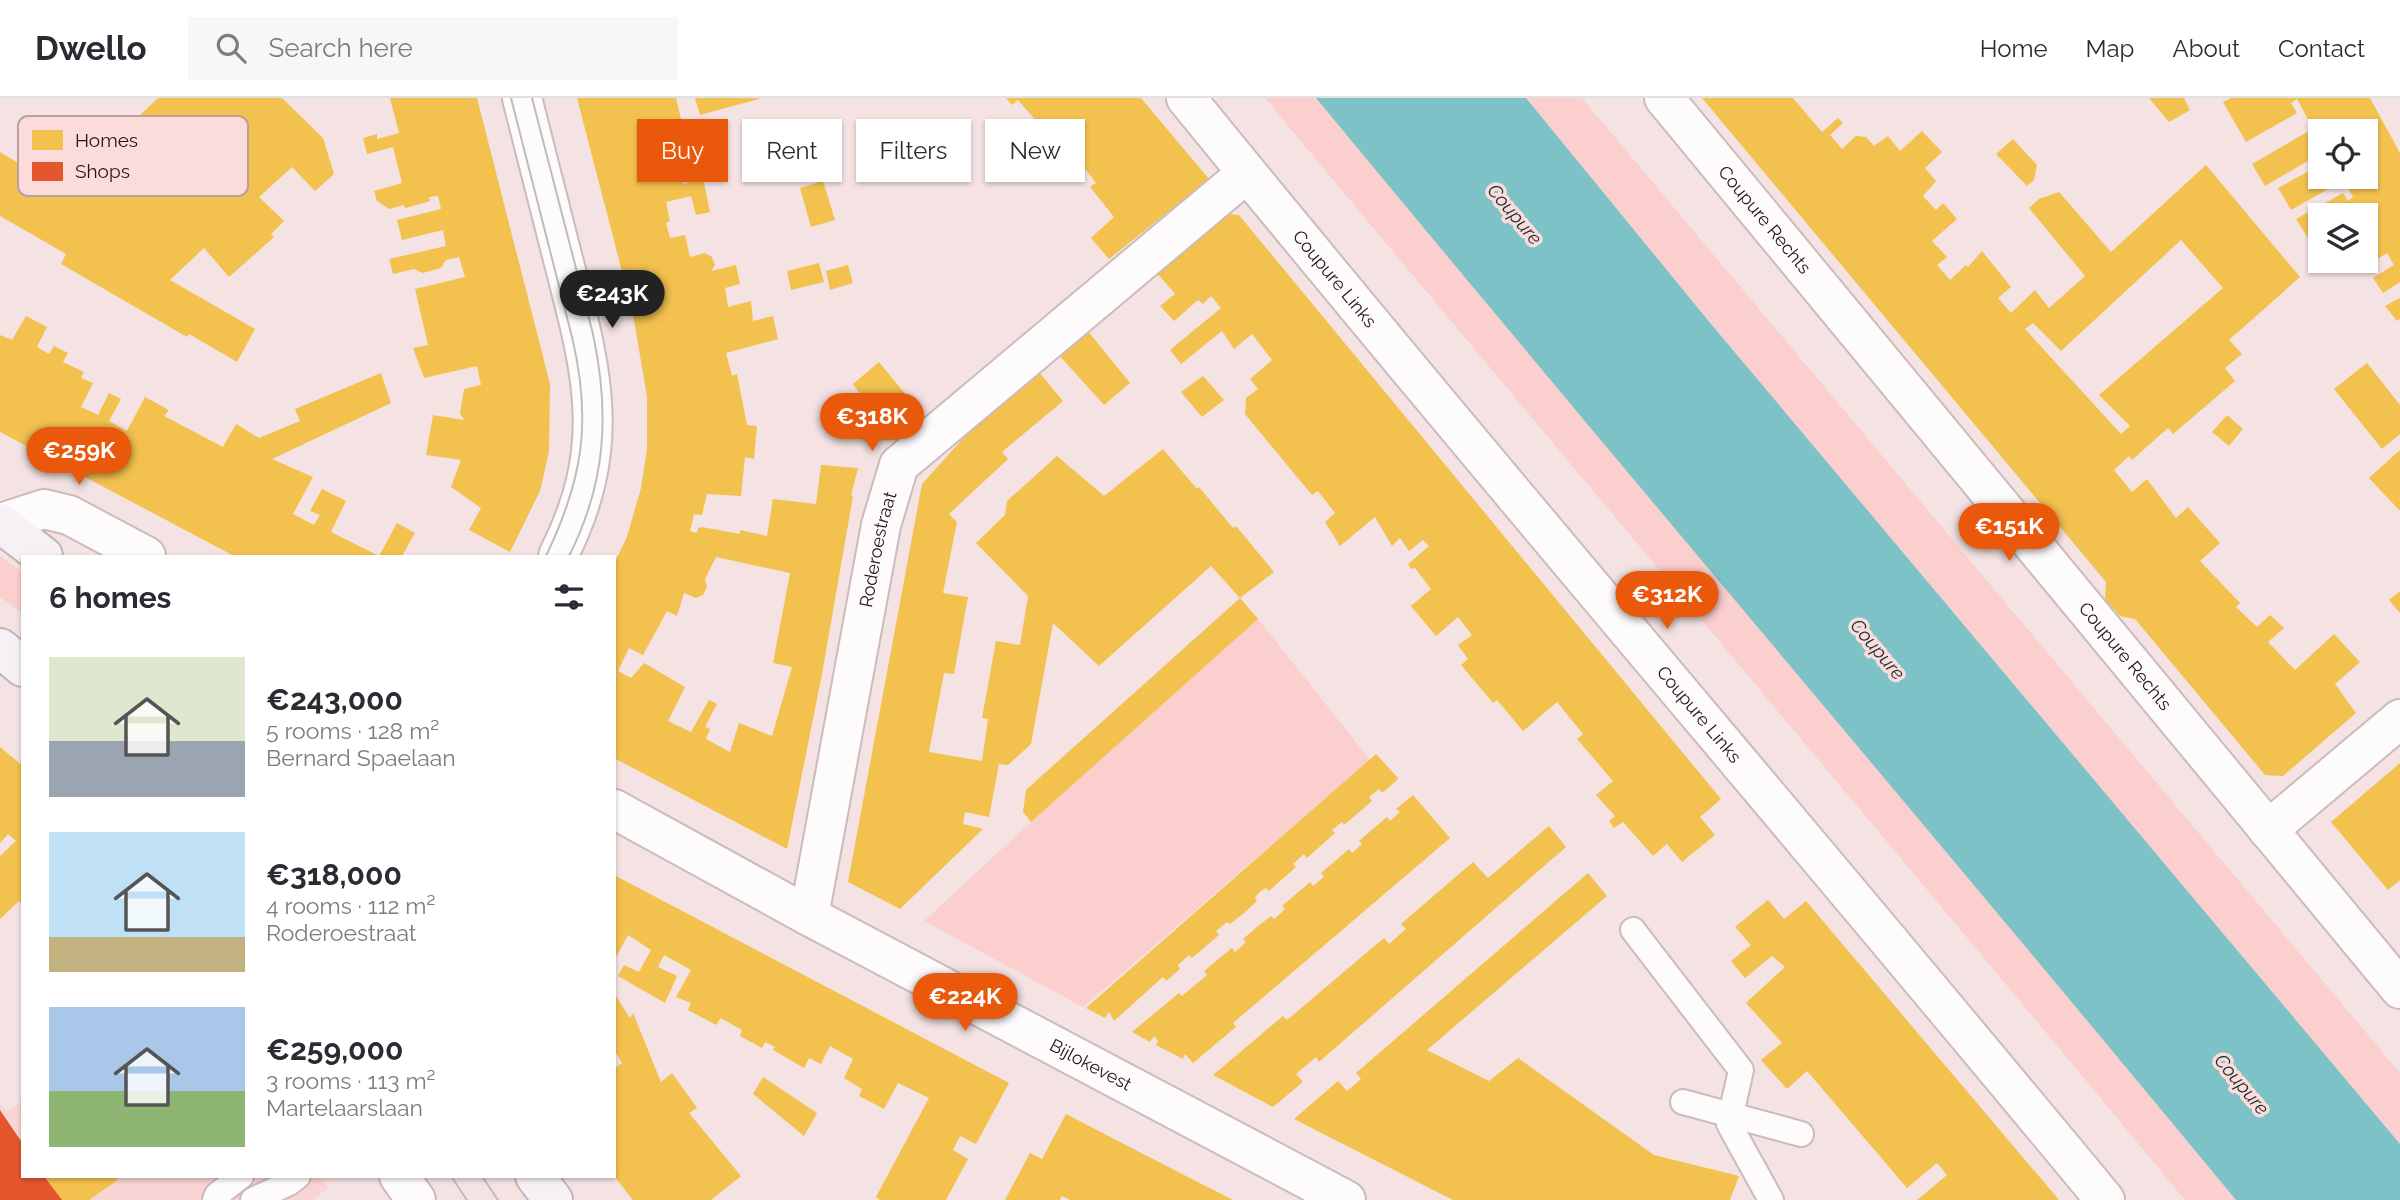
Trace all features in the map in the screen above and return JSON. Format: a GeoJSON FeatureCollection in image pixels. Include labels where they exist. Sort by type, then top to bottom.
{"type":"FeatureCollection","features":[{"type":"Feature","properties":{"kind":"main road"},"geometry":{"type":"LineString","coordinates":[[0,523],[42,555]]}},
{"type":"Feature","properties":{"kind":"main road"},"geometry":{"type":"LineString","coordinates":[[0,648],[21,665]]}},
{"type":"Feature","properties":{"kind":"main road"},"geometry":{"type":"LineString","coordinates":[[536,1178],[553,1200]]}},
{"type":"Feature","properties":{"kind":"street"},"geometry":{"type":"LineString","coordinates":[[522,98],[583,336],[593,398],[592,450],[587,479],[572,529],[559,555]]}},
{"type":"Feature","properties":{"kind":"street","name":"Coupure Links"},"geometry":{"type":"LineString","coordinates":[[1186,98],[2105,1200]]}},
{"type":"Feature","properties":{"kind":"street","name":"Coupure Rechts"},"geometry":{"type":"LineString","coordinates":[[1664,98],[2400,989]]}},
{"type":"Feature","properties":{"kind":"street","name":"Roderoestraat"},"geometry":{"type":"LineString","coordinates":[[809,916],[881,525],[899,465],[1247,173]]}},
{"type":"Feature","properties":{"kind":"street"},"geometry":{"type":"LineString","coordinates":[[0,523],[44,509],[69,515],[144,555]]}},
{"type":"Feature","properties":{"kind":"street"},"geometry":{"type":"LineString","coordinates":[[2268,830],[2400,719]]}},
{"type":"Feature","properties":{"kind":"street","name":"Bijlokevest"},"geometry":{"type":"LineString","coordinates":[[616,810],[809,916],[1346,1200]]}},
{"type":"Feature","properties":{"kind":"street"},"geometry":{"type":"LineString","coordinates":[[401,1178],[416,1200]]}},
{"type":"Feature","properties":{"kind":"lane"},"geometry":{"type":"LineString","coordinates":[[1633,930],[1741,1070],[1729,1124],[1771,1200]]}},
{"type":"Feature","properties":{"kind":"lane"},"geometry":{"type":"LineString","coordinates":[[1683,1102],[1801,1134]]}},
{"type":"Feature","properties":{"kind":"lane"},"geometry":{"type":"LineString","coordinates":[[215,1200],[217,1195],[238,1178]]}},
{"type":"Feature","properties":{"kind":"lane"},"geometry":{"type":"LineString","coordinates":[[253,1200],[294,1178]]}},
{"type":"Feature","properties":{"kind":"shaded area"},"geometry":{"type":"Polygon","coordinates":[[[1265,98],[1316,98],[2236,1200],[2185,1200],[1265,98]]]}},
{"type":"Feature","properties":{"kind":"shaded area"},"geometry":{"type":"Polygon","coordinates":[[[1526,98],[1582,98],[2400,1073],[2400,1144],[1711,324],[1526,98]]]}},
{"type":"Feature","properties":{"kind":"shaded area"},"geometry":{"type":"Polygon","coordinates":[[[0,556],[21,572],[21,612],[0,597],[0,556]]]}},
{"type":"Feature","properties":{"kind":"shaded area"},"geometry":{"type":"Polygon","coordinates":[[[1258,619],[1370,760],[1083,1007],[924,921],[1031,822],[1258,619]]]}},
{"type":"Feature","properties":{"kind":"shaded area"},"geometry":{"type":"Polygon","coordinates":[[[21,1101],[21,1178],[322,1178],[329,1188],[312,1200],[0,1200],[0,1104],[8,1111],[21,1101]]]}},
{"type":"Feature","properties":{"kind":"water","name":"Coupure"},"geometry":{"type":"Polygon","coordinates":[[[1316,98],[1526,98],[1711,324],[2400,1144],[2400,1200],[2236,1200],[1316,98]]]}},
{"type":"Feature","properties":{"kind":"building: Homes"},"geometry":{"type":"Polygon","coordinates":[[[158,98],[282,98],[323,138],[334,174],[315,191],[292,167],[259,197],[284,221],[271,234],[274,237],[229,277],[204,248],[170,280],[255,329],[237,362],[189,334],[187,337],[61,264],[66,254],[0,216],[0,152],[18,163],[18,196],[248,196],[248,116],[139,116],[158,98]]]}},
{"type":"Feature","properties":{"kind":"building: Homes"},"geometry":{"type":"Polygon","coordinates":[[[390,98],[477,98],[550,384],[549,452],[540,491],[510,552],[469,530],[481,508],[451,487],[461,460],[426,455],[433,415],[464,420],[460,413],[464,389],[481,385],[477,366],[424,378],[413,348],[428,345],[415,289],[465,277],[459,257],[446,260],[441,268],[423,273],[414,269],[393,274],[389,259],[446,246],[443,230],[402,240],[397,220],[441,209],[438,196],[429,197],[430,201],[406,208],[403,205],[389,209],[377,201],[374,191],[402,183],[393,147],[367,154],[363,138],[377,134],[377,139],[399,133],[390,98]]]}},
{"type":"Feature","properties":{"kind":"building: Homes"},"geometry":{"type":"Polygon","coordinates":[[[577,98],[676,98],[681,119],[637,119],[637,182],[704,182],[710,212],[696,215],[691,196],[666,202],[670,221],[666,223],[670,238],[685,235],[690,257],[705,253],[712,257],[715,265],[711,271],[736,265],[740,284],[725,288],[728,307],[751,301],[753,321],[773,316],[778,339],[726,353],[732,376],[737,374],[747,425],[757,426],[754,459],[745,457],[741,496],[707,494],[702,515],[694,514],[690,531],[697,533],[698,528],[702,527],[740,534],[740,530],[767,536],[773,499],[816,504],[821,465],[858,468],[851,495],[853,496],[822,674],[787,849],[616,759],[616,560],[627,537],[641,488],[647,449],[647,397],[633,314],[577,98]],[[716,557],[705,579],[707,587],[703,595],[696,598],[684,593],[677,616],[667,611],[643,655],[629,648],[618,671],[631,678],[644,663],[685,687],[668,721],[691,732],[709,700],[717,704],[705,727],[710,729],[706,739],[730,752],[739,723],[772,736],[792,667],[773,663],[790,573],[716,557]]]}},
{"type":"Feature","properties":{"kind":"building: Homes"},"geometry":{"type":"Polygon","coordinates":[[[695,98],[759,98],[759,99],[700,115],[695,98]]]}},
{"type":"Feature","properties":{"kind":"building: Homes"},"geometry":{"type":"Polygon","coordinates":[[[1006,98],[1141,98],[1209,179],[1109,259],[1091,238],[1114,217],[1090,187],[1096,183],[1085,169],[1085,119],[1035,119],[1018,100],[1012,105],[1006,98]]]}},
{"type":"Feature","properties":{"kind":"building: Homes"},"geometry":{"type":"Polygon","coordinates":[[[1702,98],[1793,98],[1822,132],[1838,118],[1843,123],[1830,135],[1842,149],[1856,136],[1866,137],[1874,146],[1888,136],[1900,151],[1922,131],[1942,152],[1925,168],[1936,181],[1923,196],[1936,210],[1943,203],[1957,219],[1932,241],[1947,257],[1937,265],[1950,280],[1966,265],[1968,267],[1982,251],[2011,287],[1998,298],[2011,313],[2035,290],[2049,308],[2085,276],[2029,208],[2039,199],[2059,192],[2111,252],[2206,165],[2300,277],[2229,340],[2242,354],[2225,368],[2235,381],[2173,434],[2168,428],[2132,460],[2129,456],[2114,470],[2132,492],[2147,479],[2176,518],[2188,507],[2220,543],[2200,561],[2240,603],[2236,607],[2257,627],[2270,615],[2284,628],[2268,642],[2295,670],[2334,634],[2360,662],[2335,684],[2356,713],[2283,776],[2265,775],[2135,619],[2120,616],[2105,599],[2106,582],[1702,98]],[[2181,240],[2061,351],[2033,323],[2025,329],[2121,434],[2130,426],[2099,395],[2223,288],[2181,240]]]}},
{"type":"Feature","properties":{"kind":"building: Homes"},"geometry":{"type":"Polygon","coordinates":[[[2149,98],[2184,98],[2190,110],[2169,122],[2149,98]]]}},
{"type":"Feature","properties":{"kind":"building: Homes"},"geometry":{"type":"Polygon","coordinates":[[[2231,98],[2370,98],[2400,153],[2400,282],[2383,293],[2373,278],[2394,265],[2387,253],[2378,259],[2378,203],[2325,203],[2343,193],[2348,201],[2353,197],[2349,189],[2378,189],[2378,119],[2308,119],[2297,99],[2291,103],[2297,113],[2246,142],[2223,102],[2231,98]]]}},
{"type":"Feature","properties":{"kind":"building: Homes"},"geometry":{"type":"Polygon","coordinates":[[[2308,132],[2308,161],[2265,186],[2252,164],[2308,132]]]}},
{"type":"Feature","properties":{"kind":"building: Homes"},"geometry":{"type":"Polygon","coordinates":[[[2013,139],[2037,165],[2034,180],[2027,186],[1996,154],[2013,139]]]}},
{"type":"Feature","properties":{"kind":"building: Homes"},"geometry":{"type":"Polygon","coordinates":[[[2308,172],[2308,189],[2328,189],[2291,210],[2278,188],[2308,172]]]}},
{"type":"Feature","properties":{"kind":"building: Homes"},"geometry":{"type":"Polygon","coordinates":[[[823,182],[835,220],[811,227],[800,188],[823,182]]]}},
{"type":"Feature","properties":{"kind":"building: Homes"},"geometry":{"type":"Polygon","coordinates":[[[2308,212],[2308,238],[2296,219],[2308,212]]]}},
{"type":"Feature","properties":{"kind":"building: Homes"},"geometry":{"type":"Polygon","coordinates":[[[1226,214],[1239,215],[1721,799],[1700,817],[1715,835],[1682,862],[1667,844],[1653,856],[1623,822],[1614,828],[1609,821],[1615,816],[1596,795],[1613,781],[1577,739],[1583,734],[1557,702],[1523,731],[1497,700],[1493,703],[1461,665],[1468,659],[1458,645],[1472,635],[1458,617],[1436,636],[1411,606],[1431,589],[1415,568],[1411,569],[1408,564],[1429,546],[1423,540],[1409,551],[1400,538],[1392,546],[1375,517],[1340,546],[1325,522],[1335,513],[1318,491],[1312,495],[1245,414],[1246,398],[1258,389],[1250,379],[1272,360],[1252,334],[1234,349],[1222,331],[1181,364],[1170,350],[1221,308],[1211,296],[1203,304],[1198,300],[1174,321],[1160,306],[1175,294],[1156,272],[1226,214]]]}},
{"type":"Feature","properties":{"kind":"building: Homes"},"geometry":{"type":"Polygon","coordinates":[[[819,263],[824,282],[791,290],[787,271],[819,263]]]}},
{"type":"Feature","properties":{"kind":"building: Homes"},"geometry":{"type":"Polygon","coordinates":[[[848,265],[853,283],[830,290],[826,271],[848,265]]]}},
{"type":"Feature","properties":{"kind":"building: Homes"},"geometry":{"type":"Polygon","coordinates":[[[2400,298],[2400,319],[2397,321],[2385,306],[2400,298]]]}},
{"type":"Feature","properties":{"kind":"building: Homes"},"geometry":{"type":"Polygon","coordinates":[[[26,316],[47,327],[37,347],[49,354],[54,346],[68,353],[63,362],[84,372],[81,378],[93,383],[81,407],[98,415],[109,393],[121,399],[109,421],[127,431],[145,397],[169,410],[164,416],[223,447],[236,424],[259,438],[300,421],[295,409],[381,373],[391,403],[272,459],[313,477],[293,514],[314,525],[320,515],[310,511],[322,489],[346,501],[331,532],[377,555],[232,555],[0,432],[0,335],[12,340],[26,316]]]}},
{"type":"Feature","properties":{"kind":"building: Homes"},"geometry":{"type":"Polygon","coordinates":[[[1087,330],[1130,383],[1104,405],[1058,354],[1087,330]]]}},
{"type":"Feature","properties":{"kind":"building: Homes"},"geometry":{"type":"Polygon","coordinates":[[[879,362],[924,417],[898,440],[864,441],[840,410],[860,394],[853,384],[879,362]]]}},
{"type":"Feature","properties":{"kind":"building: Homes"},"geometry":{"type":"Polygon","coordinates":[[[2367,363],[2400,405],[2400,434],[2382,449],[2334,389],[2367,363]]]}},
{"type":"Feature","properties":{"kind":"building: Homes"},"geometry":{"type":"Polygon","coordinates":[[[1038,371],[1063,401],[1002,452],[1008,459],[949,514],[957,522],[943,593],[968,597],[954,674],[944,673],[929,752],[982,761],[988,719],[982,718],[996,641],[1020,645],[1028,596],[976,543],[1005,515],[1007,501],[1057,456],[1104,496],[1163,449],[1233,528],[1236,526],[1274,572],[1240,598],[1211,566],[1099,666],[1053,623],[1031,744],[1008,765],[999,764],[989,817],[965,812],[963,824],[983,829],[900,909],[848,882],[922,484],[976,424],[1038,371]]]}},
{"type":"Feature","properties":{"kind":"building: Homes"},"geometry":{"type":"Polygon","coordinates":[[[1203,376],[1224,400],[1202,417],[1181,392],[1203,376]]]}},
{"type":"Feature","properties":{"kind":"building: Homes"},"geometry":{"type":"Polygon","coordinates":[[[2227,415],[2243,429],[2229,446],[2212,432],[2227,415]]]}},
{"type":"Feature","properties":{"kind":"building: Homes"},"geometry":{"type":"Polygon","coordinates":[[[2400,450],[2400,511],[2369,478],[2400,450]]]}},
{"type":"Feature","properties":{"kind":"building: Homes"},"geometry":{"type":"Polygon","coordinates":[[[397,523],[415,533],[403,555],[380,555],[397,523]]]}},
{"type":"Feature","properties":{"kind":"building: Homes"},"geometry":{"type":"Polygon","coordinates":[[[2400,591],[2400,613],[2389,600],[2400,591]]]}},
{"type":"Feature","properties":{"kind":"building: Homes"},"geometry":{"type":"Polygon","coordinates":[[[1240,598],[1258,619],[1031,822],[1023,812],[1026,790],[1240,598]]]}},
{"type":"Feature","properties":{"kind":"building: Homes"},"geometry":{"type":"Polygon","coordinates":[[[0,747],[21,764],[21,903],[19,901],[0,919],[0,856],[16,841],[8,834],[0,843],[0,747]]]}},
{"type":"Feature","properties":{"kind":"building: Homes"},"geometry":{"type":"Polygon","coordinates":[[[1376,754],[1398,778],[1396,781],[1382,793],[1379,789],[1369,797],[1372,801],[1344,825],[1342,822],[1332,830],[1335,833],[1307,858],[1304,854],[1293,864],[1296,867],[1269,891],[1266,888],[1261,891],[1255,897],[1257,901],[1244,913],[1216,931],[1219,935],[1192,958],[1189,955],[1178,965],[1180,969],[1166,981],[1163,977],[1114,1021],[1109,1012],[1105,1018],[1086,1008],[1376,754]]]}},
{"type":"Feature","properties":{"kind":"building: Homes"},"geometry":{"type":"Polygon","coordinates":[[[2400,763],[2400,880],[2388,890],[2331,822],[2400,763]]]}},
{"type":"Feature","properties":{"kind":"building: Homes"},"geometry":{"type":"Polygon","coordinates":[[[1413,795],[1450,838],[1233,1023],[1236,1027],[1193,1063],[1185,1054],[1183,1059],[1156,1045],[1158,1041],[1154,1036],[1150,1042],[1132,1032],[1179,993],[1182,996],[1207,975],[1204,971],[1232,948],[1235,952],[1246,942],[1243,939],[1257,927],[1271,916],[1274,919],[1279,915],[1285,909],[1282,906],[1310,882],[1313,886],[1324,877],[1321,873],[1349,849],[1352,853],[1362,844],[1359,841],[1387,817],[1390,821],[1400,812],[1396,809],[1413,795]]]}},
{"type":"Feature","properties":{"kind":"building: Homes"},"geometry":{"type":"Polygon","coordinates":[[[1549,826],[1566,847],[1319,1062],[1316,1057],[1296,1074],[1303,1082],[1273,1107],[1213,1075],[1283,1016],[1287,1020],[1384,938],[1389,944],[1406,929],[1401,924],[1473,862],[1488,878],[1549,826]]]}},
{"type":"Feature","properties":{"kind":"building: Homes"},"geometry":{"type":"Polygon","coordinates":[[[1588,873],[1607,896],[1427,1050],[1489,1081],[1518,1058],[1654,1155],[1739,1176],[1730,1200],[1453,1200],[1294,1119],[1338,1081],[1347,1091],[1361,1079],[1356,1073],[1588,873]]]}},
{"type":"Feature","properties":{"kind":"building: Homes"},"geometry":{"type":"Polygon","coordinates":[[[616,876],[1009,1083],[976,1144],[960,1136],[953,1150],[968,1159],[946,1200],[880,1200],[876,1197],[929,1098],[898,1083],[884,1109],[859,1096],[862,1089],[844,1078],[853,1059],[830,1046],[821,1064],[809,1058],[804,1068],[773,1050],[775,1047],[765,1042],[762,1048],[740,1036],[742,1030],[721,1018],[716,1025],[688,1010],[691,1003],[676,997],[691,970],[664,955],[658,967],[677,976],[665,1003],[618,976],[624,965],[639,972],[651,950],[628,935],[616,957],[616,876]]]}},
{"type":"Feature","properties":{"kind":"building: Homes"},"geometry":{"type":"Polygon","coordinates":[[[1768,900],[1784,919],[1806,901],[2059,1200],[1917,1200],[1947,1175],[1937,1163],[1907,1188],[1807,1071],[1787,1089],[1761,1060],[1782,1043],[1746,1003],[1785,967],[1772,956],[1745,978],[1731,961],[1751,945],[1735,927],[1768,900]]]}},
{"type":"Feature","properties":{"kind":"building: Homes"},"geometry":{"type":"Polygon","coordinates":[[[616,996],[630,1018],[633,1013],[661,1082],[672,1073],[697,1108],[689,1113],[741,1176],[711,1200],[633,1200],[616,1178],[616,1068],[622,1063],[616,1053],[616,996]]]}},
{"type":"Feature","properties":{"kind":"building: Homes"},"geometry":{"type":"Polygon","coordinates":[[[763,1077],[817,1113],[804,1136],[753,1094],[763,1077]]]}},
{"type":"Feature","properties":{"kind":"building: Homes"},"geometry":{"type":"Polygon","coordinates":[[[1066,1114],[1233,1200],[1070,1200],[1062,1196],[1060,1200],[1005,1200],[1030,1153],[1042,1159],[1066,1114]]]}},
{"type":"Feature","properties":{"kind":"building: Homes"},"geometry":{"type":"Polygon","coordinates":[[[46,1178],[118,1180],[89,1200],[62,1200],[46,1178]]]}},
{"type":"Feature","properties":{"kind":"building: Shops"},"geometry":{"type":"Polygon","coordinates":[[[0,1110],[21,1141],[21,1178],[46,1178],[62,1200],[0,1200],[0,1110]]]}},
{"type":"Feature","properties":{"kind":"tram line"},"geometry":{"type":"LineString","coordinates":[[511,98],[572,337],[582,396],[576,475],[559,528],[546,555]]}},
{"type":"Feature","properties":{"kind":"tram line"},"geometry":{"type":"LineString","coordinates":[[532,98],[593,334],[602,392],[603,420],[597,475],[591,502],[569,555]]}},
{"type":"Feature","properties":{"kind":"tram line"},"geometry":{"type":"LineString","coordinates":[[452,1178],[467,1200]]}},
{"type":"Feature","properties":{"kind":"tram line"},"geometry":{"type":"LineString","coordinates":[[483,1178],[498,1200]]}}]}
